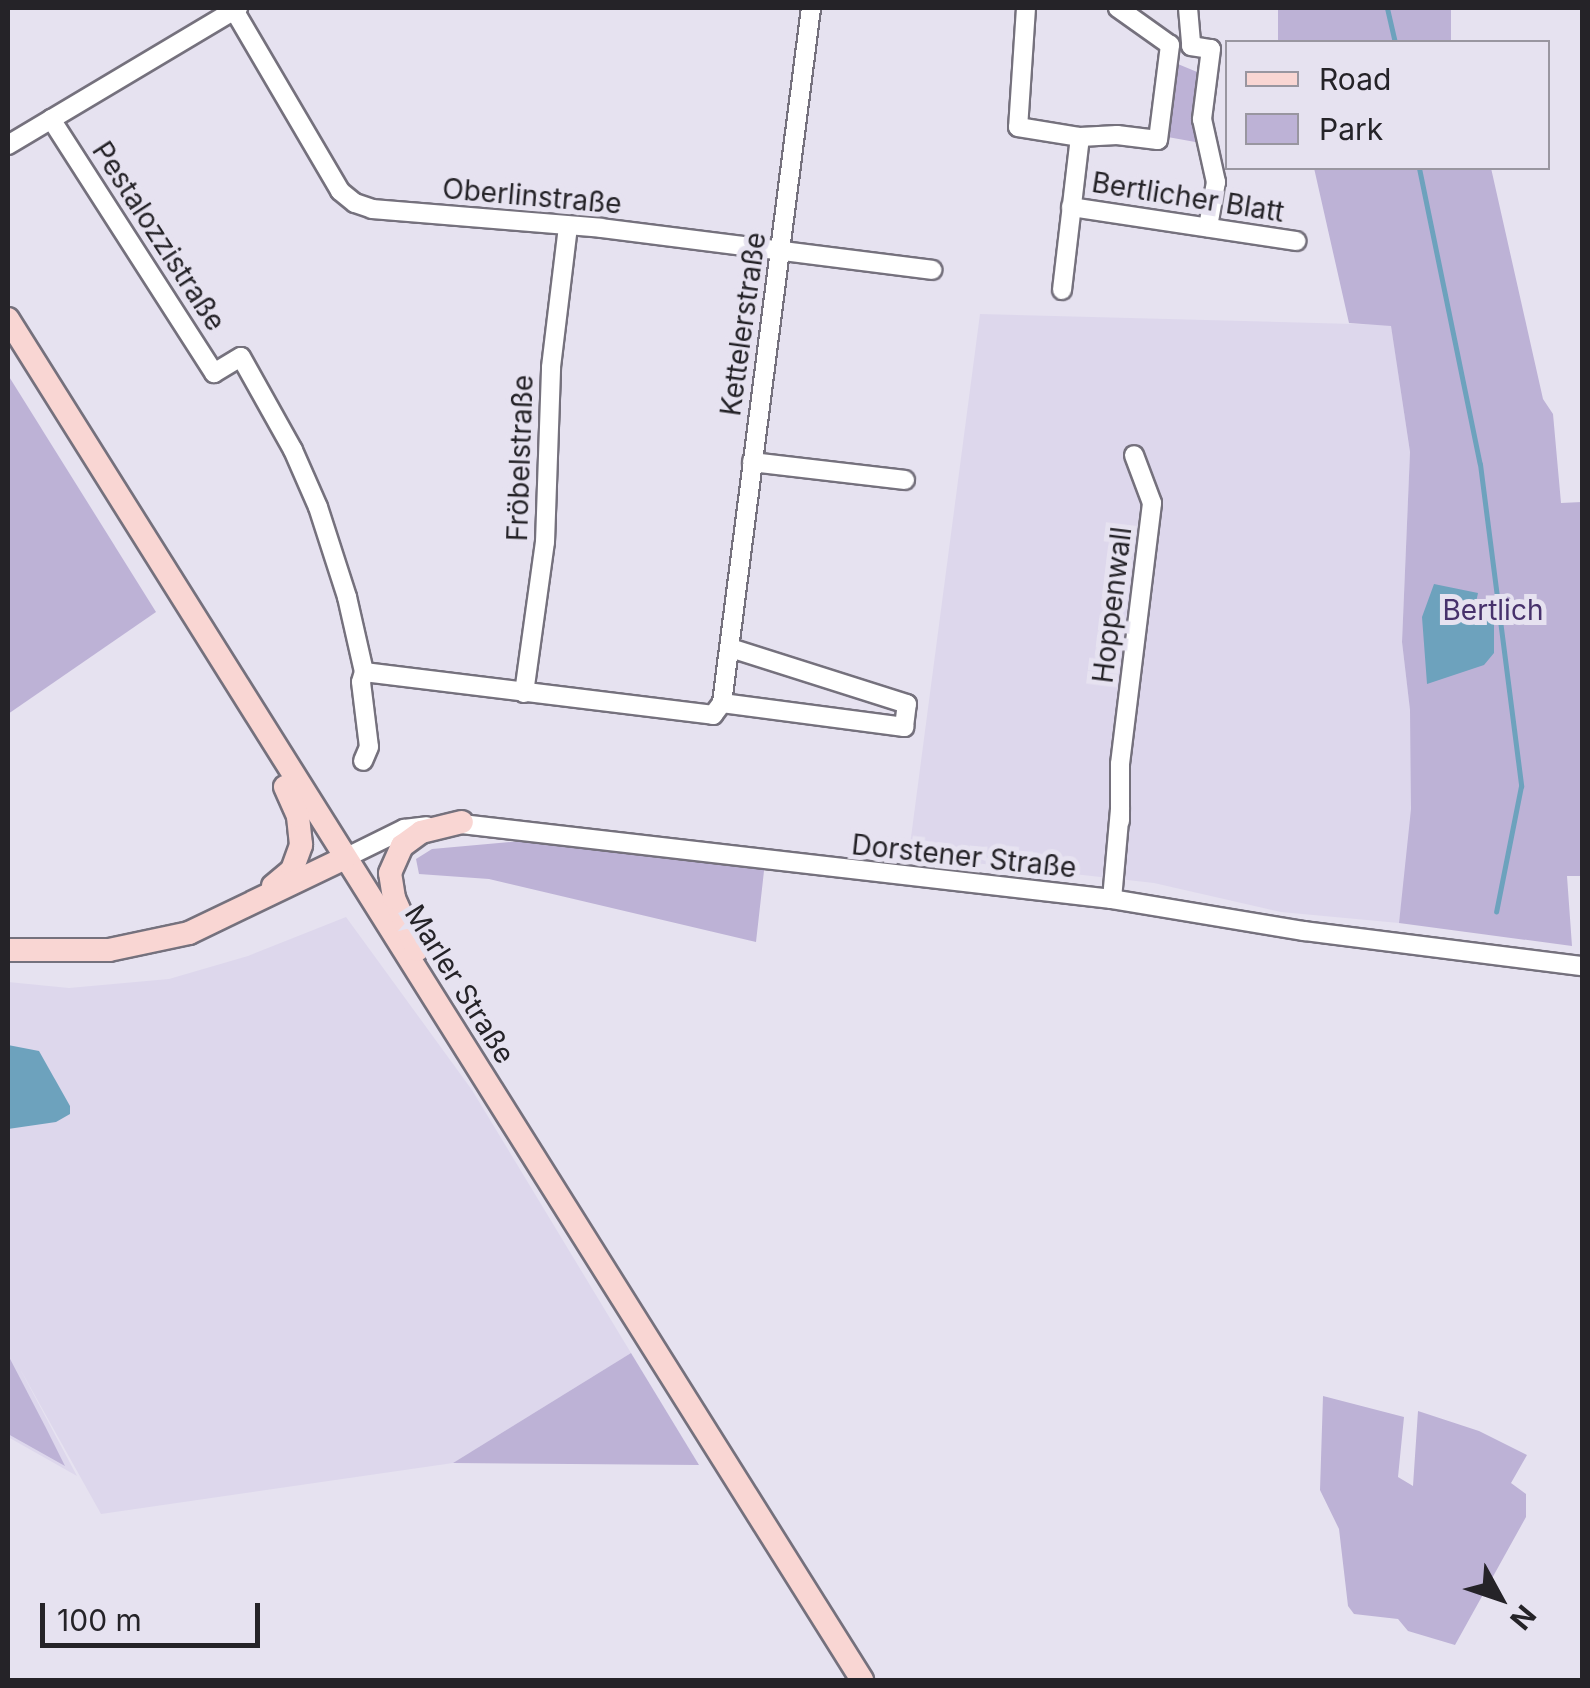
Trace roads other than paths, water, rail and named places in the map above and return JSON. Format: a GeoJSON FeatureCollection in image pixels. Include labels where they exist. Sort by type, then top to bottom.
{"type":"FeatureCollection","features":[{"type":"Feature","properties":{"kind":"main road","name":"Marler Straße"},"geometry":{"type":"LineString","coordinates":[[8,319],[862,1680]]}},
{"type":"Feature","properties":{"kind":"main road"},"geometry":{"type":"LineString","coordinates":[[214,924],[290,873],[301,845],[298,816],[254,715]]}},
{"type":"Feature","properties":{"kind":"main road"},"geometry":{"type":"LineString","coordinates":[[430,992],[390,873],[402,846],[422,832],[462,822]]}},
{"type":"Feature","properties":{"kind":"main road"},"geometry":{"type":"LineString","coordinates":[[8,950],[109,950],[214,924],[345,858]]}},
{"type":"Feature","properties":{"kind":"street","name":"Kettelerstraße"},"geometry":{"type":"LineString","coordinates":[[718,709],[730,648],[811,8]]}},
{"type":"Feature","properties":{"kind":"street","name":"Bertlicher Blatt"},"geometry":{"type":"LineString","coordinates":[[1026,8],[1018,126],[1080,137],[1158,140],[1170,44]]}},
{"type":"Feature","properties":{"kind":"street"},"geometry":{"type":"LineString","coordinates":[[1118,8],[1170,44],[1211,49],[1202,118],[1216,182],[1208,227]]}},
{"type":"Feature","properties":{"kind":"street"},"geometry":{"type":"LineString","coordinates":[[1188,8],[1191,46]]}},
{"type":"Feature","properties":{"kind":"street","name":"Oberlinstraße"},"geometry":{"type":"LineString","coordinates":[[236,9],[340,191],[355,203],[372,209],[781,249],[932,270]]}},
{"type":"Feature","properties":{"kind":"street"},"geometry":{"type":"LineString","coordinates":[[8,145],[236,9]]}},
{"type":"Feature","properties":{"kind":"street","name":"Pestalozzistraße"},"geometry":{"type":"LineString","coordinates":[[51,119],[214,373],[241,357],[266,396],[318,507],[348,597],[364,672],[361,682],[370,747],[364,761]]}},
{"type":"Feature","properties":{"kind":"street","name":"Bertlicher Blatt"},"geometry":{"type":"LineString","coordinates":[[1062,290],[1080,137]]}},
{"type":"Feature","properties":{"kind":"street","name":"Bertlicher Blatt"},"geometry":{"type":"LineString","coordinates":[[1071,207],[1296,241]]}},
{"type":"Feature","properties":{"kind":"street","name":"Fröbelstraße"},"geometry":{"type":"LineString","coordinates":[[524,693],[546,542],[551,366],[568,226]]}},
{"type":"Feature","properties":{"kind":"street","name":"Hoppenwall"},"geometry":{"type":"LineString","coordinates":[[1112,899],[1120,821],[1120,764],[1152,503],[1134,455]]}},
{"type":"Feature","properties":{"kind":"street"},"geometry":{"type":"LineString","coordinates":[[752,462],[905,480]]}},
{"type":"Feature","properties":{"kind":"street"},"geometry":{"type":"LineString","coordinates":[[364,672],[524,693],[904,727],[907,704],[730,648]]}},
{"type":"Feature","properties":{"kind":"street","name":"Dorstener Straße"},"geometry":{"type":"LineString","coordinates":[[345,858],[404,829],[462,822],[906,879],[1112,899],[1304,931],[1582,966]]}},
{"type":"Feature","properties":{"kind":"water"},"geometry":{"type":"Polygon","coordinates":[[[1434,584],[1478,593],[1475,607],[1494,609],[1494,653],[1484,665],[1427,684],[1422,617],[1434,584]]]}},
{"type":"Feature","properties":{"kind":"water"},"geometry":{"type":"Polygon","coordinates":[[[8,1045],[39,1051],[70,1106],[70,1114],[56,1122],[8,1129],[8,1045]]]}},
{"type":"Feature","properties":{"kind":"waterway"},"geometry":{"type":"LineString","coordinates":[[1387,8],[1395,40]]}},
{"type":"Feature","properties":{"kind":"waterway"},"geometry":{"type":"LineString","coordinates":[[1419,170],[1480,464],[1521,786],[1496,912]]}},
{"type":"Feature","properties":{"kind":"park label","name":"Bertlich"},"geometry":{"type":"Point","coordinates":[1493,610]}}]}
